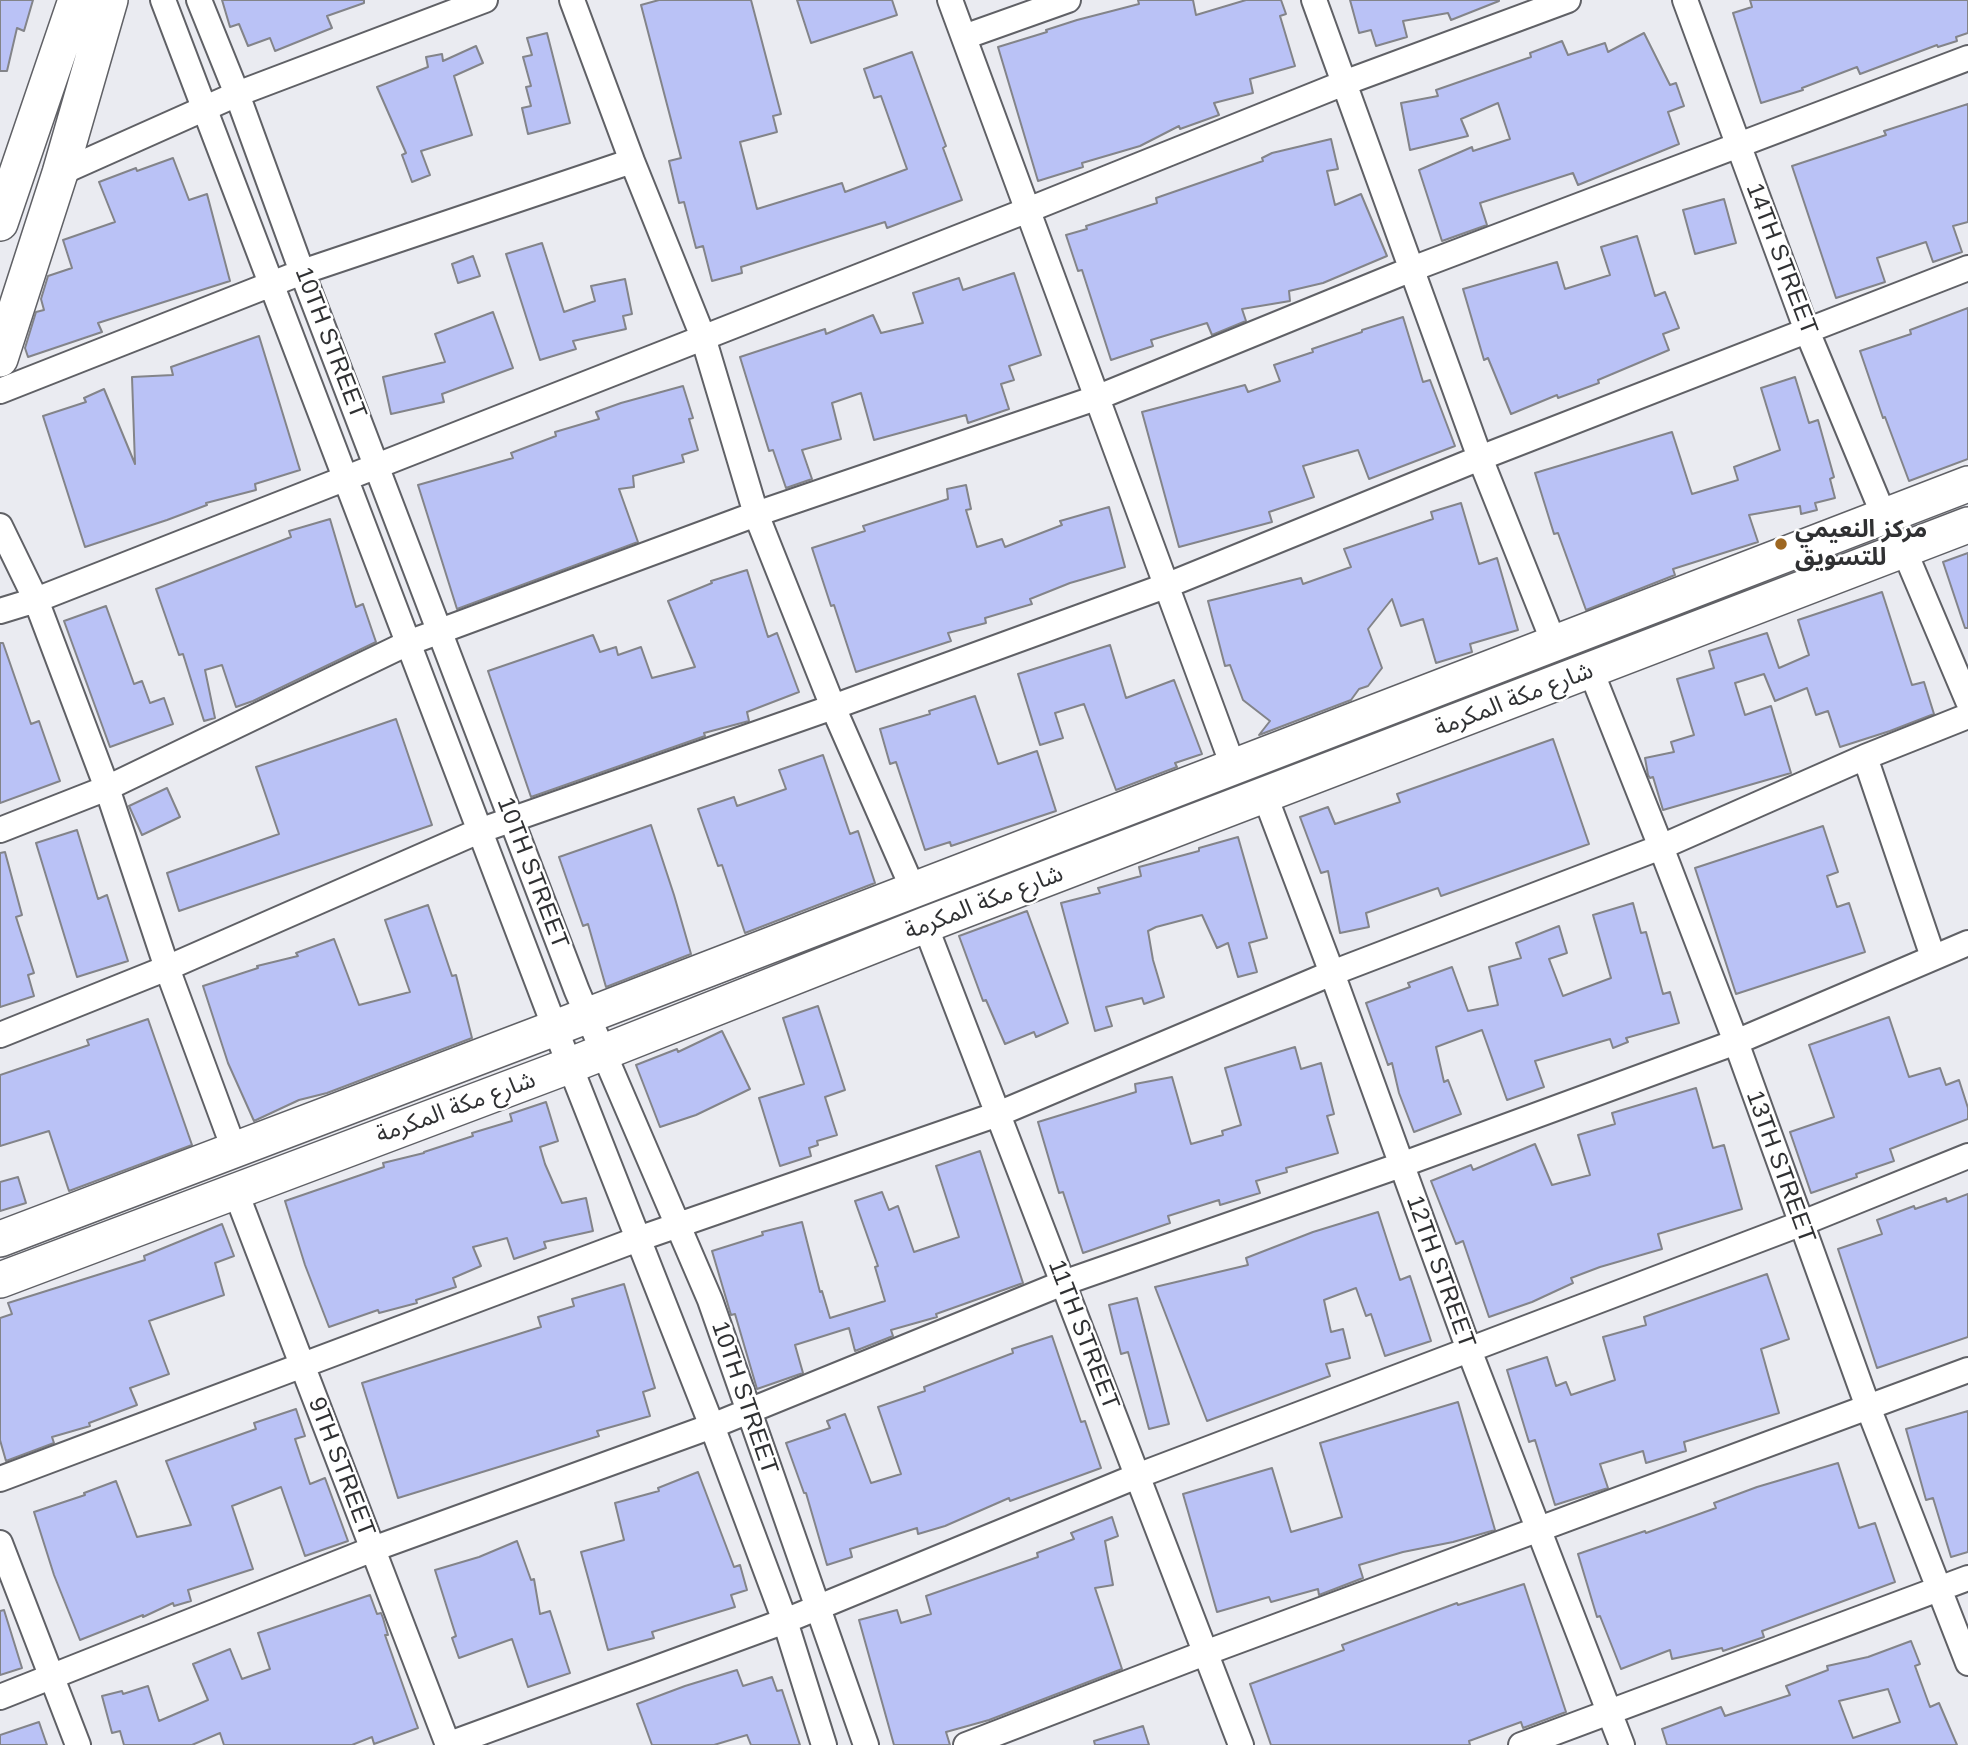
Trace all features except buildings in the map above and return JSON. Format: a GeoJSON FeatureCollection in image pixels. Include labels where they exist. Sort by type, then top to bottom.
{"type":"FeatureCollection","features":[{"type":"Feature","properties":{"kind":"main road"},"geometry":{"type":"LineString","coordinates":[[2,210],[76,0]]}},
{"type":"Feature","properties":{"kind":"main road"},"geometry":{"type":"LineString","coordinates":[[0,359],[60,173],[110,0]]}},
{"type":"Feature","properties":{"kind":"main road","name":"شارع مكة المكرمة"},"geometry":{"type":"LineString","coordinates":[[0,1239],[1968,484]]}},
{"type":"Feature","properties":{"kind":"main road","name":"شارع مكة المكرمة"},"geometry":{"type":"LineString","coordinates":[[0,1280],[571,1065],[925,925],[1968,525]]}},
{"type":"Feature","properties":{"kind":"street","name":"10TH STREET"},"geometry":{"type":"LineString","coordinates":[[163,0],[479,831],[712,1426],[785,1621],[824,1745]]}},
{"type":"Feature","properties":{"kind":"street","name":"10TH STREET"},"geometry":{"type":"LineString","coordinates":[[199,0],[587,1016],[710,1300],[866,1745]]}},
{"type":"Feature","properties":{"kind":"street"},"geometry":{"type":"LineString","coordinates":[[60,173],[237,94],[485,0]]}},
{"type":"Feature","properties":{"kind":"street"},"geometry":{"type":"LineString","coordinates":[[572,0],[632,161],[703,337],[756,514],[833,707],[912,889]]}},
{"type":"Feature","properties":{"kind":"street"},"geometry":{"type":"LineString","coordinates":[[950,0],[1233,766]]}},
{"type":"Feature","properties":{"kind":"street"},"geometry":{"type":"LineString","coordinates":[[964,37],[1068,0]]}},
{"type":"Feature","properties":{"kind":"street"},"geometry":{"type":"LineString","coordinates":[[1314,0],[1479,458],[1554,643]]}},
{"type":"Feature","properties":{"kind":"street"},"geometry":{"type":"LineString","coordinates":[[0,611],[36,600],[1344,83],[1568,0]]}},
{"type":"Feature","properties":{"kind":"street","name":"14TH STREET"},"geometry":{"type":"LineString","coordinates":[[1685,0],[1807,331],[1884,516]]}},
{"type":"Feature","properties":{"kind":"street"},"geometry":{"type":"LineString","coordinates":[[0,830],[107,788],[408,643],[756,514],[1097,398],[1412,270],[1968,58]]}},
{"type":"Feature","properties":{"kind":"street"},"geometry":{"type":"LineString","coordinates":[[0,391],[302,272],[632,161]]}},
{"type":"Feature","properties":{"kind":"street"},"geometry":{"type":"LineString","coordinates":[[0,1035],[167,968],[479,831],[833,707],[1168,585],[1479,458],[1968,268]]}},
{"type":"Feature","properties":{"kind":"street"},"geometry":{"type":"LineString","coordinates":[[0,526],[36,600],[107,788],[167,968],[234,1149]]}},
{"type":"Feature","properties":{"kind":"street"},"geometry":{"type":"LineString","coordinates":[[1904,550],[1968,701]]}},
{"type":"Feature","properties":{"kind":"street","name":"13TH STREET"},"geometry":{"type":"LineString","coordinates":[[1591,671],[1661,846],[1868,1406],[1968,1663]]}},
{"type":"Feature","properties":{"kind":"street"},"geometry":{"type":"LineString","coordinates":[[0,1479],[638,1238],[998,1114],[1332,973],[1661,846],[1865,757],[1968,716]]}},
{"type":"Feature","properties":{"kind":"street"},"geometry":{"type":"LineString","coordinates":[[1865,757],[1933,957]]}},
{"type":"Feature","properties":{"kind":"street","name":"12TH STREET"},"geometry":{"type":"LineString","coordinates":[[1265,796],[1469,1350],[1622,1745]]}},
{"type":"Feature","properties":{"kind":"street","name":"11TH STREET"},"geometry":{"type":"LineString","coordinates":[[925,925],[1241,1745]]}},
{"type":"Feature","properties":{"kind":"street"},"geometry":{"type":"LineString","coordinates":[[0,1697],[373,1549],[712,1426],[1063,1283],[1401,1165],[1735,1042],[1968,943]]}},
{"type":"Feature","properties":{"kind":"street"},"geometry":{"type":"LineString","coordinates":[[447,1745],[785,1621],[1137,1476],[1800,1224],[1968,1156]]}},
{"type":"Feature","properties":{"kind":"street","name":"9TH STREET"},"geometry":{"type":"LineString","coordinates":[[235,1190],[447,1745]]}},
{"type":"Feature","properties":{"kind":"street"},"geometry":{"type":"LineString","coordinates":[[966,1745],[1205,1653],[1968,1370]]}},
{"type":"Feature","properties":{"kind":"street"},"geometry":{"type":"LineString","coordinates":[[0,1543],[78,1745]]}},
{"type":"Feature","properties":{"kind":"street"},"geometry":{"type":"LineString","coordinates":[[1521,1745],[1968,1578]]}},
{"type":"Feature","properties":{"kind":"place","name":"مركز النعيمي للتسويق"},"geometry":{"type":"Point","coordinates":[1781,544]}}]}
